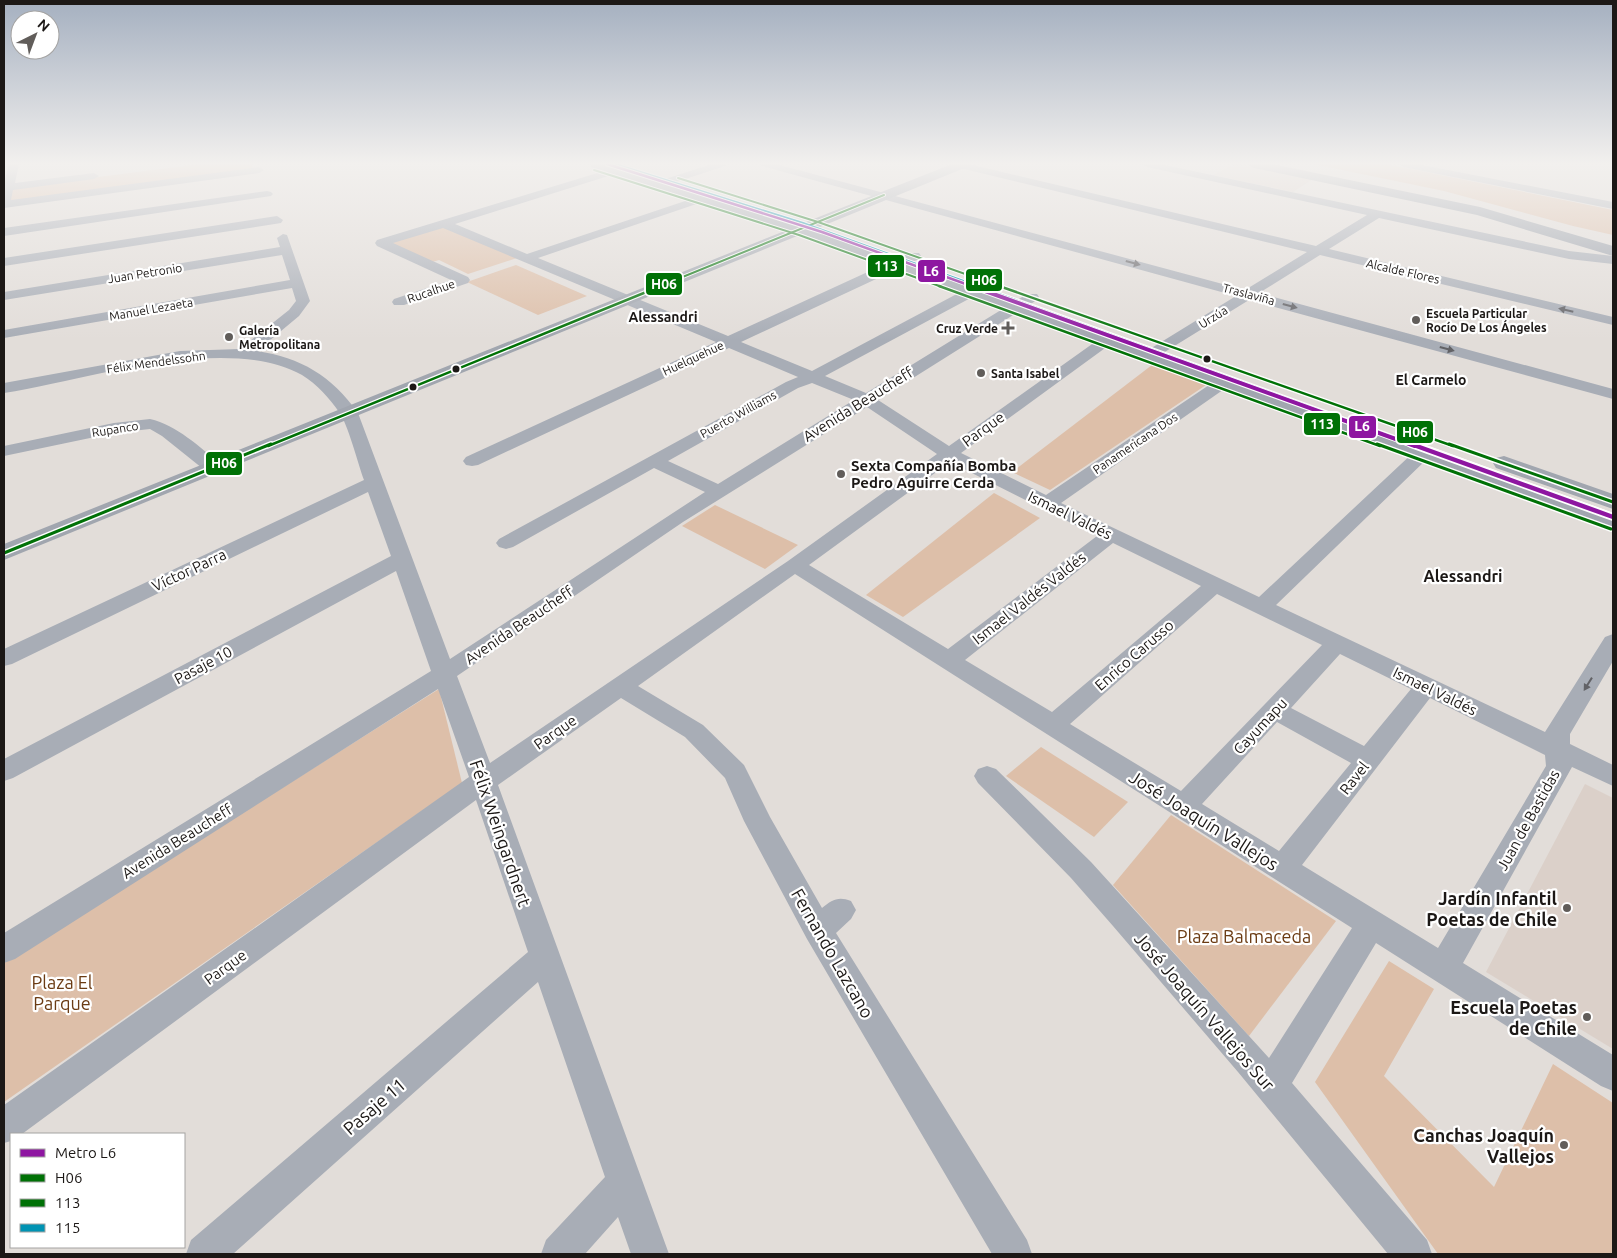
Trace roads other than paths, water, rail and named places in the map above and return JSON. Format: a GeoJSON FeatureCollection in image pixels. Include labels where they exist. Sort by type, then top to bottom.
{"type":"FeatureCollection","features":[{"type":"Feature","properties":{"kind":"highway"},"geometry":{"type":"LineString","coordinates":[[1523,223],[1613,251]]}},
{"type":"Feature","properties":{"kind":"highway"},"geometry":{"type":"LineString","coordinates":[[1547,223],[1613,242]]}},
{"type":"Feature","properties":{"kind":"main road"},"geometry":{"type":"LineString","coordinates":[[803,223],[914,256],[1024,302],[1107,340],[1422,454],[1472,462],[1613,502]]}},
{"type":"Feature","properties":{"kind":"main road"},"geometry":{"type":"LineString","coordinates":[[4,553],[816,223]]}},
{"type":"Feature","properties":{"kind":"main road"},"geometry":{"type":"LineString","coordinates":[[810,225],[895,263],[973,291],[1024,302],[1168,345],[1318,398],[1613,523]]}},
{"type":"Feature","properties":{"kind":"main road"},"geometry":{"type":"LineString","coordinates":[[1300,410],[1318,398]]}},
{"type":"Feature","properties":{"kind":"street"},"geometry":{"type":"LineString","coordinates":[[4,232],[104,223]]}},
{"type":"Feature","properties":{"kind":"street"},"geometry":{"type":"LineString","coordinates":[[4,262],[195,223]]}},
{"type":"Feature","properties":{"kind":"street"},"geometry":{"type":"LineString","coordinates":[[242,354],[302,304],[303,298],[277,223]]}},
{"type":"Feature","properties":{"kind":"street"},"geometry":{"type":"LineString","coordinates":[[527,258],[638,223]]}},
{"type":"Feature","properties":{"kind":"street","name":"Traslaviña"},"geometry":{"type":"LineString","coordinates":[[983,223],[1613,394]]}},
{"type":"Feature","properties":{"kind":"street","name":"Alcalde Flores"},"geometry":{"type":"LineString","coordinates":[[1204,223],[1613,321]]}},
{"type":"Feature","properties":{"kind":"street","name":"Urzúa"},"geometry":{"type":"LineString","coordinates":[[1150,355],[1363,223]]}},
{"type":"Feature","properties":{"kind":"street"},"geometry":{"type":"LineString","coordinates":[[1417,223],[1613,265]]}},
{"type":"Feature","properties":{"kind":"street","name":"Rucalhue"},"geometry":{"type":"LineString","coordinates":[[399,302],[463,280],[381,243],[444,224]]}},
{"type":"Feature","properties":{"kind":"street","name":"Ismael Valdés"},"geometry":{"type":"LineString","coordinates":[[444,224],[866,399],[949,454],[980,471],[1613,776]]}},
{"type":"Feature","properties":{"kind":"street","name":"Juan Petronio"},"geometry":{"type":"LineString","coordinates":[[4,296],[287,250]]}},
{"type":"Feature","properties":{"kind":"street","name":"Huelquehue"},"geometry":{"type":"LineString","coordinates":[[472,461],[895,263],[914,256]]}},
{"type":"Feature","properties":{"kind":"street"},"geometry":{"type":"LineString","coordinates":[[1568,256],[1613,260]]}},
{"type":"Feature","properties":{"kind":"street","name":"Manuel Lezaeta"},"geometry":{"type":"LineString","coordinates":[[4,334],[298,283]]}},
{"type":"Feature","properties":{"kind":"street","name":"Puerto Williams"},"geometry":{"type":"LineString","coordinates":[[506,543],[792,384],[812,377],[973,291]]}},
{"type":"Feature","properties":{"kind":"street","name":"Avenida Beaucheff"},"geometry":{"type":"LineString","coordinates":[[4,949],[444,674],[535,615],[661,528],[1024,302]]}},
{"type":"Feature","properties":{"kind":"street","name":"Parque"},"geometry":{"type":"LineString","coordinates":[[4,1126],[482,782],[795,566],[1107,340]]}},
{"type":"Feature","properties":{"kind":"street","name":"Félix Mendelssohn"},"geometry":{"type":"LineString","coordinates":[[4,388],[174,357],[242,354],[276,359],[307,372],[320,382],[349,412]]}},
{"type":"Feature","properties":{"kind":"street","name":"Panamericana Dos"},"geometry":{"type":"LineString","coordinates":[[1046,504],[1224,382]]}},
{"type":"Feature","properties":{"kind":"street","name":"Félix Weingardnert"},"geometry":{"type":"LineString","coordinates":[[349,412],[650,1254]]}},
{"type":"Feature","properties":{"kind":"street","name":"Rupanco"},"geometry":{"type":"LineString","coordinates":[[4,451],[114,428],[150,424],[159,426],[168,432],[214,468]]}},
{"type":"Feature","properties":{"kind":"street"},"geometry":{"type":"LineString","coordinates":[[1261,607],[1422,454]]}},
{"type":"Feature","properties":{"kind":"street"},"geometry":{"type":"LineString","coordinates":[[653,461],[719,492]]}},
{"type":"Feature","properties":{"kind":"street","name":"Víctor Parra"},"geometry":{"type":"LineString","coordinates":[[4,658],[375,482]]}},
{"type":"Feature","properties":{"kind":"street","name":"Ismael Valdés Valdés"},"geometry":{"type":"LineString","coordinates":[[948,661],[1111,535]]}},
{"type":"Feature","properties":{"kind":"street","name":"Pasaje 10"},"geometry":{"type":"LineString","coordinates":[[4,771],[402,559]]}},
{"type":"Feature","properties":{"kind":"street","name":"José Joaquín Vallejos"},"geometry":{"type":"LineString","coordinates":[[795,566],[1613,1074]]}},
{"type":"Feature","properties":{"kind":"street","name":"Enrico Carusso"},"geometry":{"type":"LineString","coordinates":[[1052,726],[1215,585]]}},
{"type":"Feature","properties":{"kind":"street","name":"Juan de Bastidas"},"geometry":{"type":"LineString","coordinates":[[1443,968],[1559,767],[1557,734],[1613,642]]}},
{"type":"Feature","properties":{"kind":"street","name":"Cayumapu"},"geometry":{"type":"LineString","coordinates":[[1183,807],[1337,644]]}},
{"type":"Feature","properties":{"kind":"street","name":"Fernando Lazcano"},"geometry":{"type":"LineString","coordinates":[[620,686],[694,731],[735,772],[758,821],[818,930],[1013,1254]]}},
{"type":"Feature","properties":{"kind":"street","name":"Ravel"},"geometry":{"type":"LineString","coordinates":[[1282,869],[1426,686]]}},
{"type":"Feature","properties":{"kind":"street"},"geometry":{"type":"LineString","coordinates":[[1275,710],[1368,760]]}},
{"type":"Feature","properties":{"kind":"street","name":"José Joaquín Vallejos Sur"},"geometry":{"type":"LineString","coordinates":[[987,776],[1080,870],[1271,1086],[1413,1254]]}},
{"type":"Feature","properties":{"kind":"street"},"geometry":{"type":"LineString","coordinates":[[818,930],[841,910]]}},
{"type":"Feature","properties":{"kind":"street"},"geometry":{"type":"LineString","coordinates":[[1271,1086],[1370,924]]}},
{"type":"Feature","properties":{"kind":"street","name":"Pasaje 11"},"geometry":{"type":"LineString","coordinates":[[205,1254],[544,957]]}},
{"type":"Feature","properties":{"kind":"street"},"geometry":{"type":"LineString","coordinates":[[560,1254],[624,1183]]}},
{"type":"Feature","properties":{"kind":"metro line","name":"L6"},"geometry":{"type":"LineString","coordinates":[[793,223],[1613,517]]}},
{"type":"Feature","properties":{"kind":"place","name":"Escuela Particular Rocío De Los Ángeles"},"geometry":{"type":"Point","coordinates":[1416,320]}},
{"type":"Feature","properties":{"kind":"place","name":"Cruz Verde"},"geometry":{"type":"Point","coordinates":[1008,328]}},
{"type":"Feature","properties":{"kind":"place","name":"Galería Metropolitana"},"geometry":{"type":"Point","coordinates":[229,337]}},
{"type":"Feature","properties":{"kind":"place","name":"Santa Isabel"},"geometry":{"type":"Point","coordinates":[981,373]}},
{"type":"Feature","properties":{"kind":"place","name":"Sexta Compañía Bomba Pedro Aguirre Cerda"},"geometry":{"type":"Point","coordinates":[841,474]}},
{"type":"Feature","properties":{"kind":"place","name":"Jardín Infantil Poetas de Chile"},"geometry":{"type":"Point","coordinates":[1567,908]}},
{"type":"Feature","properties":{"kind":"place","name":"Escuela Poetas de Chile"},"geometry":{"type":"Point","coordinates":[1587,1017]}},
{"type":"Feature","properties":{"kind":"place","name":"Canchas Joaquín Vallejos"},"geometry":{"type":"Point","coordinates":[1564,1145]}},
{"type":"Feature","properties":{"kind":"district","name":"Alessandri"},"geometry":{"type":"Point","coordinates":[663,317]}},
{"type":"Feature","properties":{"kind":"district","name":"El Carmelo"},"geometry":{"type":"Point","coordinates":[1431,380]}},
{"type":"Feature","properties":{"kind":"district","name":"Alessandri"},"geometry":{"type":"Point","coordinates":[1463,576]}},
{"type":"Feature","properties":{"kind":"park label","name":"Plaza Balmaceda"},"geometry":{"type":"Point","coordinates":[1244,936]}},
{"type":"Feature","properties":{"kind":"park label","name":"Plaza El Parque"},"geometry":{"type":"Point","coordinates":[62,992]}}]}
